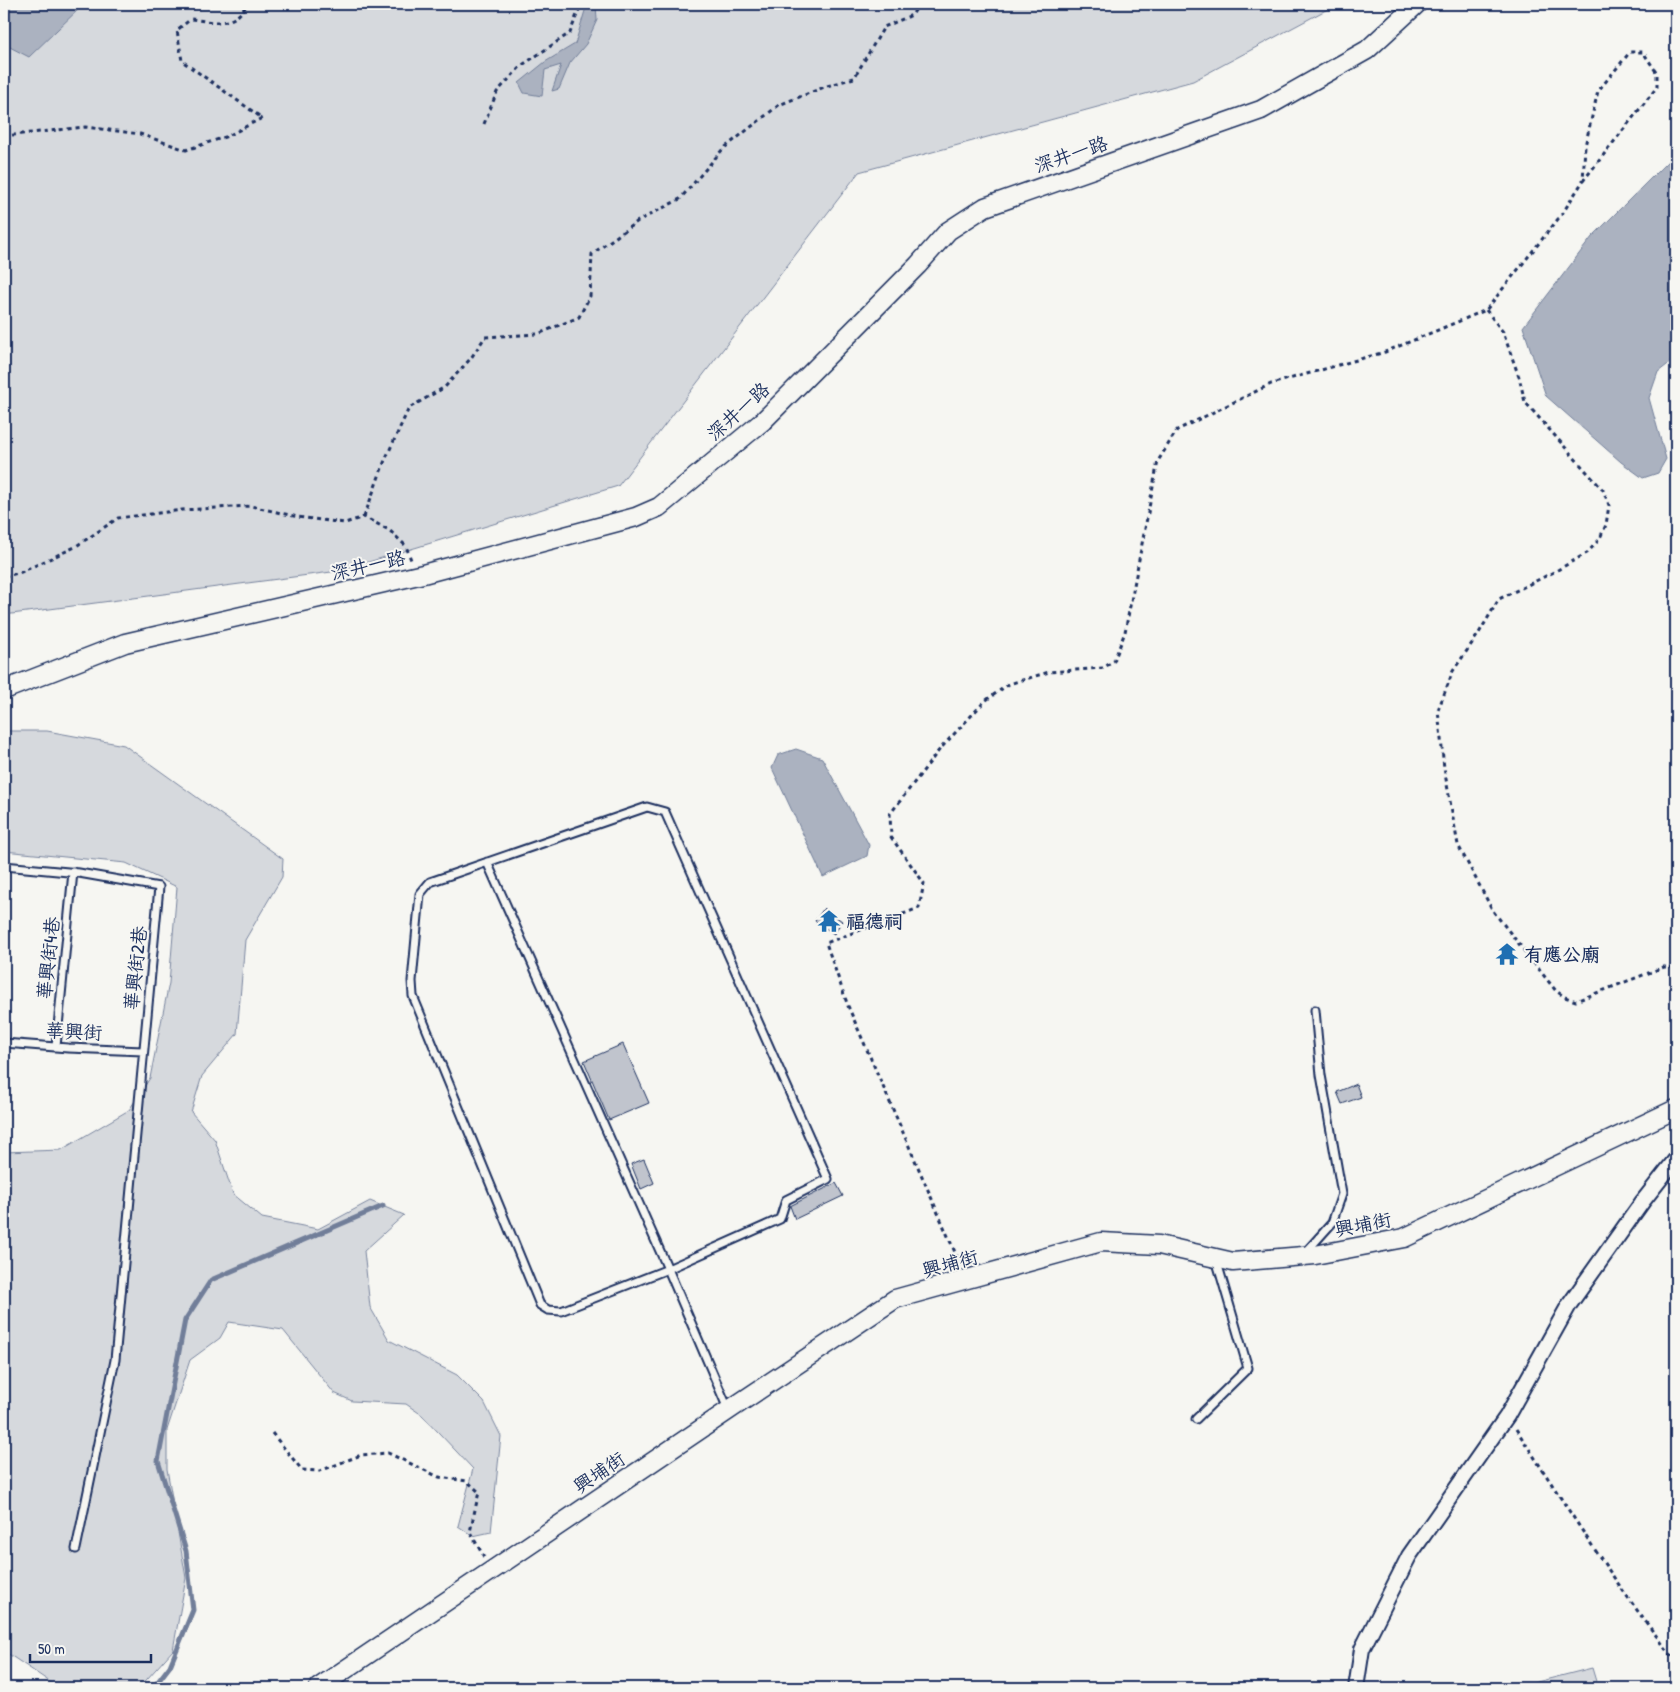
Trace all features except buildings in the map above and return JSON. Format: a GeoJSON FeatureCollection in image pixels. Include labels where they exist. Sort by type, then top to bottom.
{"type":"FeatureCollection","features":[{"type":"Feature","properties":{"kind":"street","name":"深井一路"},"geometry":{"type":"LineString","coordinates":[[4,690],[125,643],[417,576],[636,517],[658,507],[763,421],[918,265],[948,231],[985,207],[1261,110],[1367,50],[1417,4]]}},
{"type":"Feature","properties":{"kind":"street","name":"興埔街"},"geometry":{"type":"LineString","coordinates":[[318,1688],[895,1299],[1101,1242],[1159,1245],[1233,1262],[1303,1256],[1404,1238],[1676,1109]]}},
{"type":"Feature","properties":{"kind":"street"},"geometry":{"type":"LineString","coordinates":[[1356,1688],[1362,1649],[1409,1556],[1507,1416],[1569,1305],[1643,1201],[1676,1159]]}},
{"type":"Feature","properties":{"kind":"lane"},"geometry":{"type":"LineString","coordinates":[[647,807],[665,812],[828,1178],[786,1200],[780,1220],[668,1269],[562,1311],[548,1310],[540,1305],[413,996],[412,981],[420,894],[430,882],[647,807]]}},
{"type":"Feature","properties":{"kind":"lane"},"geometry":{"type":"LineString","coordinates":[[487,862],[668,1269],[728,1410]]}},
{"type":"Feature","properties":{"kind":"lane"},"geometry":{"type":"LineString","coordinates":[[4,866],[72,872]]}},
{"type":"Feature","properties":{"kind":"lane","name":"華興街2巷"},"geometry":{"type":"LineString","coordinates":[[72,872],[159,887],[115,1360],[76,1549]]}},
{"type":"Feature","properties":{"kind":"lane","name":"華興街4巷"},"geometry":{"type":"LineString","coordinates":[[56,1047],[72,872]]}},
{"type":"Feature","properties":{"kind":"lane"},"geometry":{"type":"LineString","coordinates":[[1303,1256],[1332,1223],[1342,1194],[1321,1075],[1314,1010]]}},
{"type":"Feature","properties":{"kind":"lane","name":"華興街"},"geometry":{"type":"LineString","coordinates":[[4,1042],[56,1047],[143,1051]]}},
{"type":"Feature","properties":{"kind":"lane"},"geometry":{"type":"LineString","coordinates":[[1196,1418],[1248,1368],[1216,1258]]}},
{"type":"Feature","properties":{"kind":"path"},"geometry":{"type":"LineString","coordinates":[[4,136],[85,126],[140,134],[186,150],[228,136],[262,118],[182,61],[178,38],[178,30],[191,19],[224,23],[242,13],[247,4]]}},
{"type":"Feature","properties":{"kind":"path"},"geometry":{"type":"LineString","coordinates":[[484,124],[497,92],[521,66],[570,33],[580,4]]}},
{"type":"Feature","properties":{"kind":"path"},"geometry":{"type":"LineString","coordinates":[[364,517],[385,460],[409,408],[445,387],[485,338],[538,334],[579,317],[590,296],[592,254],[638,221],[680,199],[723,149],[779,105],[827,86],[854,78],[884,28],[912,15],[919,4]]}},
{"type":"Feature","properties":{"kind":"path"},"geometry":{"type":"LineString","coordinates":[[967,1280],[848,1006],[826,943],[918,908],[924,883],[891,837],[890,814],[940,749],[985,701],[1009,684],[1050,672],[1103,668],[1114,661],[1124,632],[1158,461],[1177,430],[1270,384],[1384,352],[1486,310],[1562,214],[1583,180],[1657,87],[1657,73],[1643,52],[1630,52],[1598,91],[1585,146],[1583,180]]}},
{"type":"Feature","properties":{"kind":"path"},"geometry":{"type":"LineString","coordinates":[[1486,310],[1503,332],[1525,402],[1603,490],[1609,505],[1606,525],[1599,540],[1587,553],[1500,599],[1453,671],[1438,710],[1444,768],[1458,845],[1493,911],[1548,982],[1564,997],[1576,1001],[1664,968],[1676,969]]}},
{"type":"Feature","properties":{"kind":"path"},"geometry":{"type":"LineString","coordinates":[[4,576],[19,573],[75,546],[118,518],[182,510],[251,506],[298,517],[344,523],[364,517],[389,530],[406,546],[417,576]]}},
{"type":"Feature","properties":{"kind":"path"},"geometry":{"type":"LineString","coordinates":[[1507,1416],[1605,1565],[1676,1661]]}},
{"type":"Feature","properties":{"kind":"path"},"geometry":{"type":"LineString","coordinates":[[272,1433],[302,1470],[320,1471],[361,1455],[388,1454],[439,1476],[466,1482],[479,1492],[470,1532],[492,1571]]}},
{"type":"Feature","properties":{"kind":"shaded area"},"geometry":{"type":"Polygon","coordinates":[[[4,4],[1337,4],[1193,81],[859,172],[618,486],[339,571],[4,615],[4,4]]]}},
{"type":"Feature","properties":{"kind":"shaded area"},"geometry":{"type":"Polygon","coordinates":[[[4,4],[84,4],[29,57],[4,44],[4,4]]]}},
{"type":"Feature","properties":{"kind":"shaded area"},"geometry":{"type":"Polygon","coordinates":[[[587,4],[596,4],[597,20],[586,44],[570,63],[559,89],[552,91],[561,65],[545,70],[542,96],[524,93],[519,83],[545,62],[575,44],[587,4]]]}},
{"type":"Feature","properties":{"kind":"shaded area"},"geometry":{"type":"Polygon","coordinates":[[[1676,153],[1676,358],[1658,372],[1649,398],[1666,459],[1658,473],[1643,478],[1621,462],[1546,396],[1523,327],[1592,237],[1676,153]]]}},
{"type":"Feature","properties":{"kind":"shaded area"},"geometry":{"type":"Polygon","coordinates":[[[4,731],[47,731],[124,745],[283,859],[282,877],[245,940],[237,1034],[202,1076],[191,1112],[215,1140],[233,1194],[262,1218],[318,1229],[370,1201],[404,1215],[364,1251],[370,1307],[389,1340],[457,1375],[484,1402],[501,1436],[491,1532],[473,1536],[458,1526],[473,1469],[422,1415],[406,1404],[352,1401],[334,1393],[283,1330],[229,1322],[220,1338],[190,1360],[167,1430],[167,1469],[186,1578],[173,1650],[139,1688],[59,1688],[4,1651],[4,1152],[61,1150],[129,1110],[150,1078],[169,983],[177,887],[126,863],[4,851],[4,731]]]}},
{"type":"Feature","properties":{"kind":"shaded area"},"geometry":{"type":"Polygon","coordinates":[[[796,749],[822,758],[869,845],[867,856],[823,877],[772,768],[778,755],[796,749]]]}},
{"type":"Feature","properties":{"kind":"shaded area"},"geometry":{"type":"Polygon","coordinates":[[[1592,1668],[1598,1688],[1534,1688],[1533,1683],[1592,1668]]]}},
{"type":"Feature","properties":{"kind":"waterway"},"geometry":{"type":"LineString","coordinates":[[153,1688],[170,1666],[193,1610],[186,1551],[158,1461],[185,1320],[211,1280],[383,1206]]}},
{"type":"Feature","properties":{"kind":"place","name":"福德祠"},"geometry":{"type":"Point","coordinates":[829,921]}},
{"type":"Feature","properties":{"kind":"place","name":"有應公廟"},"geometry":{"type":"Point","coordinates":[1507,954]}}]}
